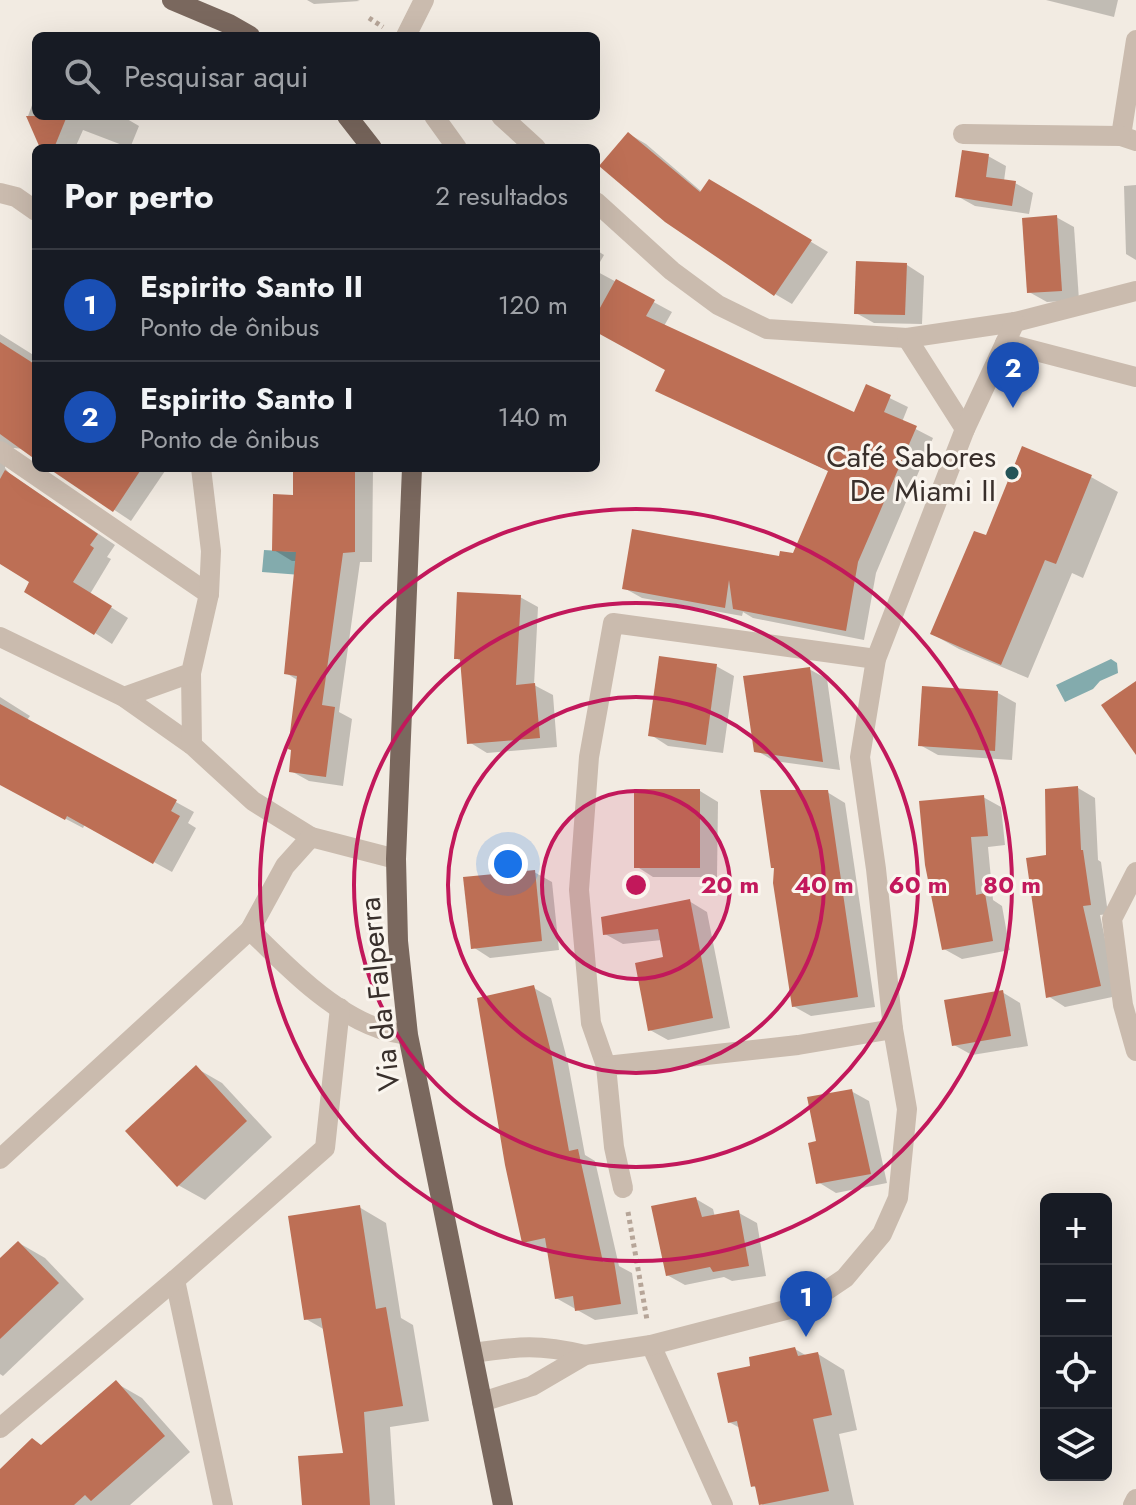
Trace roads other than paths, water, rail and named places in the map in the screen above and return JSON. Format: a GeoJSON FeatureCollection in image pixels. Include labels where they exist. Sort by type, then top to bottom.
{"type":"FeatureCollection","features":[{"type":"Feature","properties":{"kind":"main road"},"geometry":{"type":"LineString","coordinates":[[172,0],[243,32]]}},
{"type":"Feature","properties":{"kind":"main road"},"geometry":{"type":"LineString","coordinates":[[350,120],[369,144]]}},
{"type":"Feature","properties":{"kind":"main road","name":"Via da Falperra"},"geometry":{"type":"LineString","coordinates":[[412,472],[396,859],[398,941],[408,1035],[503,1505]]}},
{"type":"Feature","properties":{"kind":"street"},"geometry":{"type":"LineString","coordinates":[[408,32],[424,0]]}},
{"type":"Feature","properties":{"kind":"street"},"geometry":{"type":"LineString","coordinates":[[963,134],[1129,139],[1136,40]]}},
{"type":"Feature","properties":{"kind":"street"},"geometry":{"type":"LineString","coordinates":[[437,120],[454,144]]}},
{"type":"Feature","properties":{"kind":"street"},"geometry":{"type":"LineString","coordinates":[[505,120],[532,144]]}},
{"type":"Feature","properties":{"kind":"street"},"geometry":{"type":"LineString","coordinates":[[0,193],[16,197],[32,208]]}},
{"type":"Feature","properties":{"kind":"street"},"geometry":{"type":"LineString","coordinates":[[600,206],[672,271],[718,305],[767,329],[907,338],[1015,322],[1136,291]]}},
{"type":"Feature","properties":{"kind":"street"},"geometry":{"type":"LineString","coordinates":[[482,1402],[532,1386],[585,1355],[651,1345],[805,1305],[845,1278],[882,1234],[898,1198],[907,1109],[893,1029],[860,757],[876,659],[965,429],[1015,322]]}},
{"type":"Feature","properties":{"kind":"street"},"geometry":{"type":"LineString","coordinates":[[907,338],[965,429]]}},
{"type":"Feature","properties":{"kind":"street"},"geometry":{"type":"LineString","coordinates":[[1005,343],[1136,377]]}},
{"type":"Feature","properties":{"kind":"street"},"geometry":{"type":"LineString","coordinates":[[0,451],[209,594]]}},
{"type":"Feature","properties":{"kind":"street"},"geometry":{"type":"LineString","coordinates":[[192,745],[191,673],[209,594],[211,551],[201,472]]}},
{"type":"Feature","properties":{"kind":"street"},"geometry":{"type":"LineString","coordinates":[[623,1188],[614,1147],[606,1066],[591,1023],[579,890],[589,757],[613,623],[876,659]]}},
{"type":"Feature","properties":{"kind":"street"},"geometry":{"type":"LineString","coordinates":[[0,637],[124,697],[192,745],[253,801],[311,837],[396,859]]}},
{"type":"Feature","properties":{"kind":"street"},"geometry":{"type":"LineString","coordinates":[[124,697],[191,673]]}},
{"type":"Feature","properties":{"kind":"street"},"geometry":{"type":"LineString","coordinates":[[0,1159],[250,930],[285,866],[311,837]]}},
{"type":"Feature","properties":{"kind":"street"},"geometry":{"type":"LineString","coordinates":[[1136,872],[1112,919],[1123,1005],[1136,1051]]}},
{"type":"Feature","properties":{"kind":"street"},"geometry":{"type":"LineString","coordinates":[[250,930],[278,959],[340,1008],[377,1028],[408,1035]]}},
{"type":"Feature","properties":{"kind":"street"},"geometry":{"type":"LineString","coordinates":[[0,1428],[325,1148],[340,1008]]}},
{"type":"Feature","properties":{"kind":"street"},"geometry":{"type":"LineString","coordinates":[[606,1066],[798,1045],[893,1029]]}},
{"type":"Feature","properties":{"kind":"street"},"geometry":{"type":"LineString","coordinates":[[175,1280],[223,1505]]}},
{"type":"Feature","properties":{"kind":"street"},"geometry":{"type":"LineString","coordinates":[[651,1345],[723,1505]]}},
{"type":"Feature","properties":{"kind":"street"},"geometry":{"type":"LineString","coordinates":[[473,1353],[521,1346],[548,1346],[585,1355]]}},
{"type":"Feature","properties":{"kind":"street"},"geometry":{"type":"LineString","coordinates":[[1133,1505],[1136,1499]]}},
{"type":"Feature","properties":{"kind":"water"},"geometry":{"type":"Polygon","coordinates":[[[264,550],[315,553],[314,576],[262,572],[264,550]]]}},
{"type":"Feature","properties":{"kind":"water"},"geometry":{"type":"Polygon","coordinates":[[[1111,659],[1117,663],[1118,673],[1065,702],[1056,685],[1111,659]]]}},
{"type":"Feature","properties":{"kind":"place","name":"Espirito Santo I"},"geometry":{"type":"Point","coordinates":[1013,408]}},
{"type":"Feature","properties":{"kind":"place","name":"Café Sabores De Miami II"},"geometry":{"type":"Point","coordinates":[1012,473]}},
{"type":"Feature","properties":{"kind":"place","name":"Espirito Santo II"},"geometry":{"type":"Point","coordinates":[806,1337]}}]}
